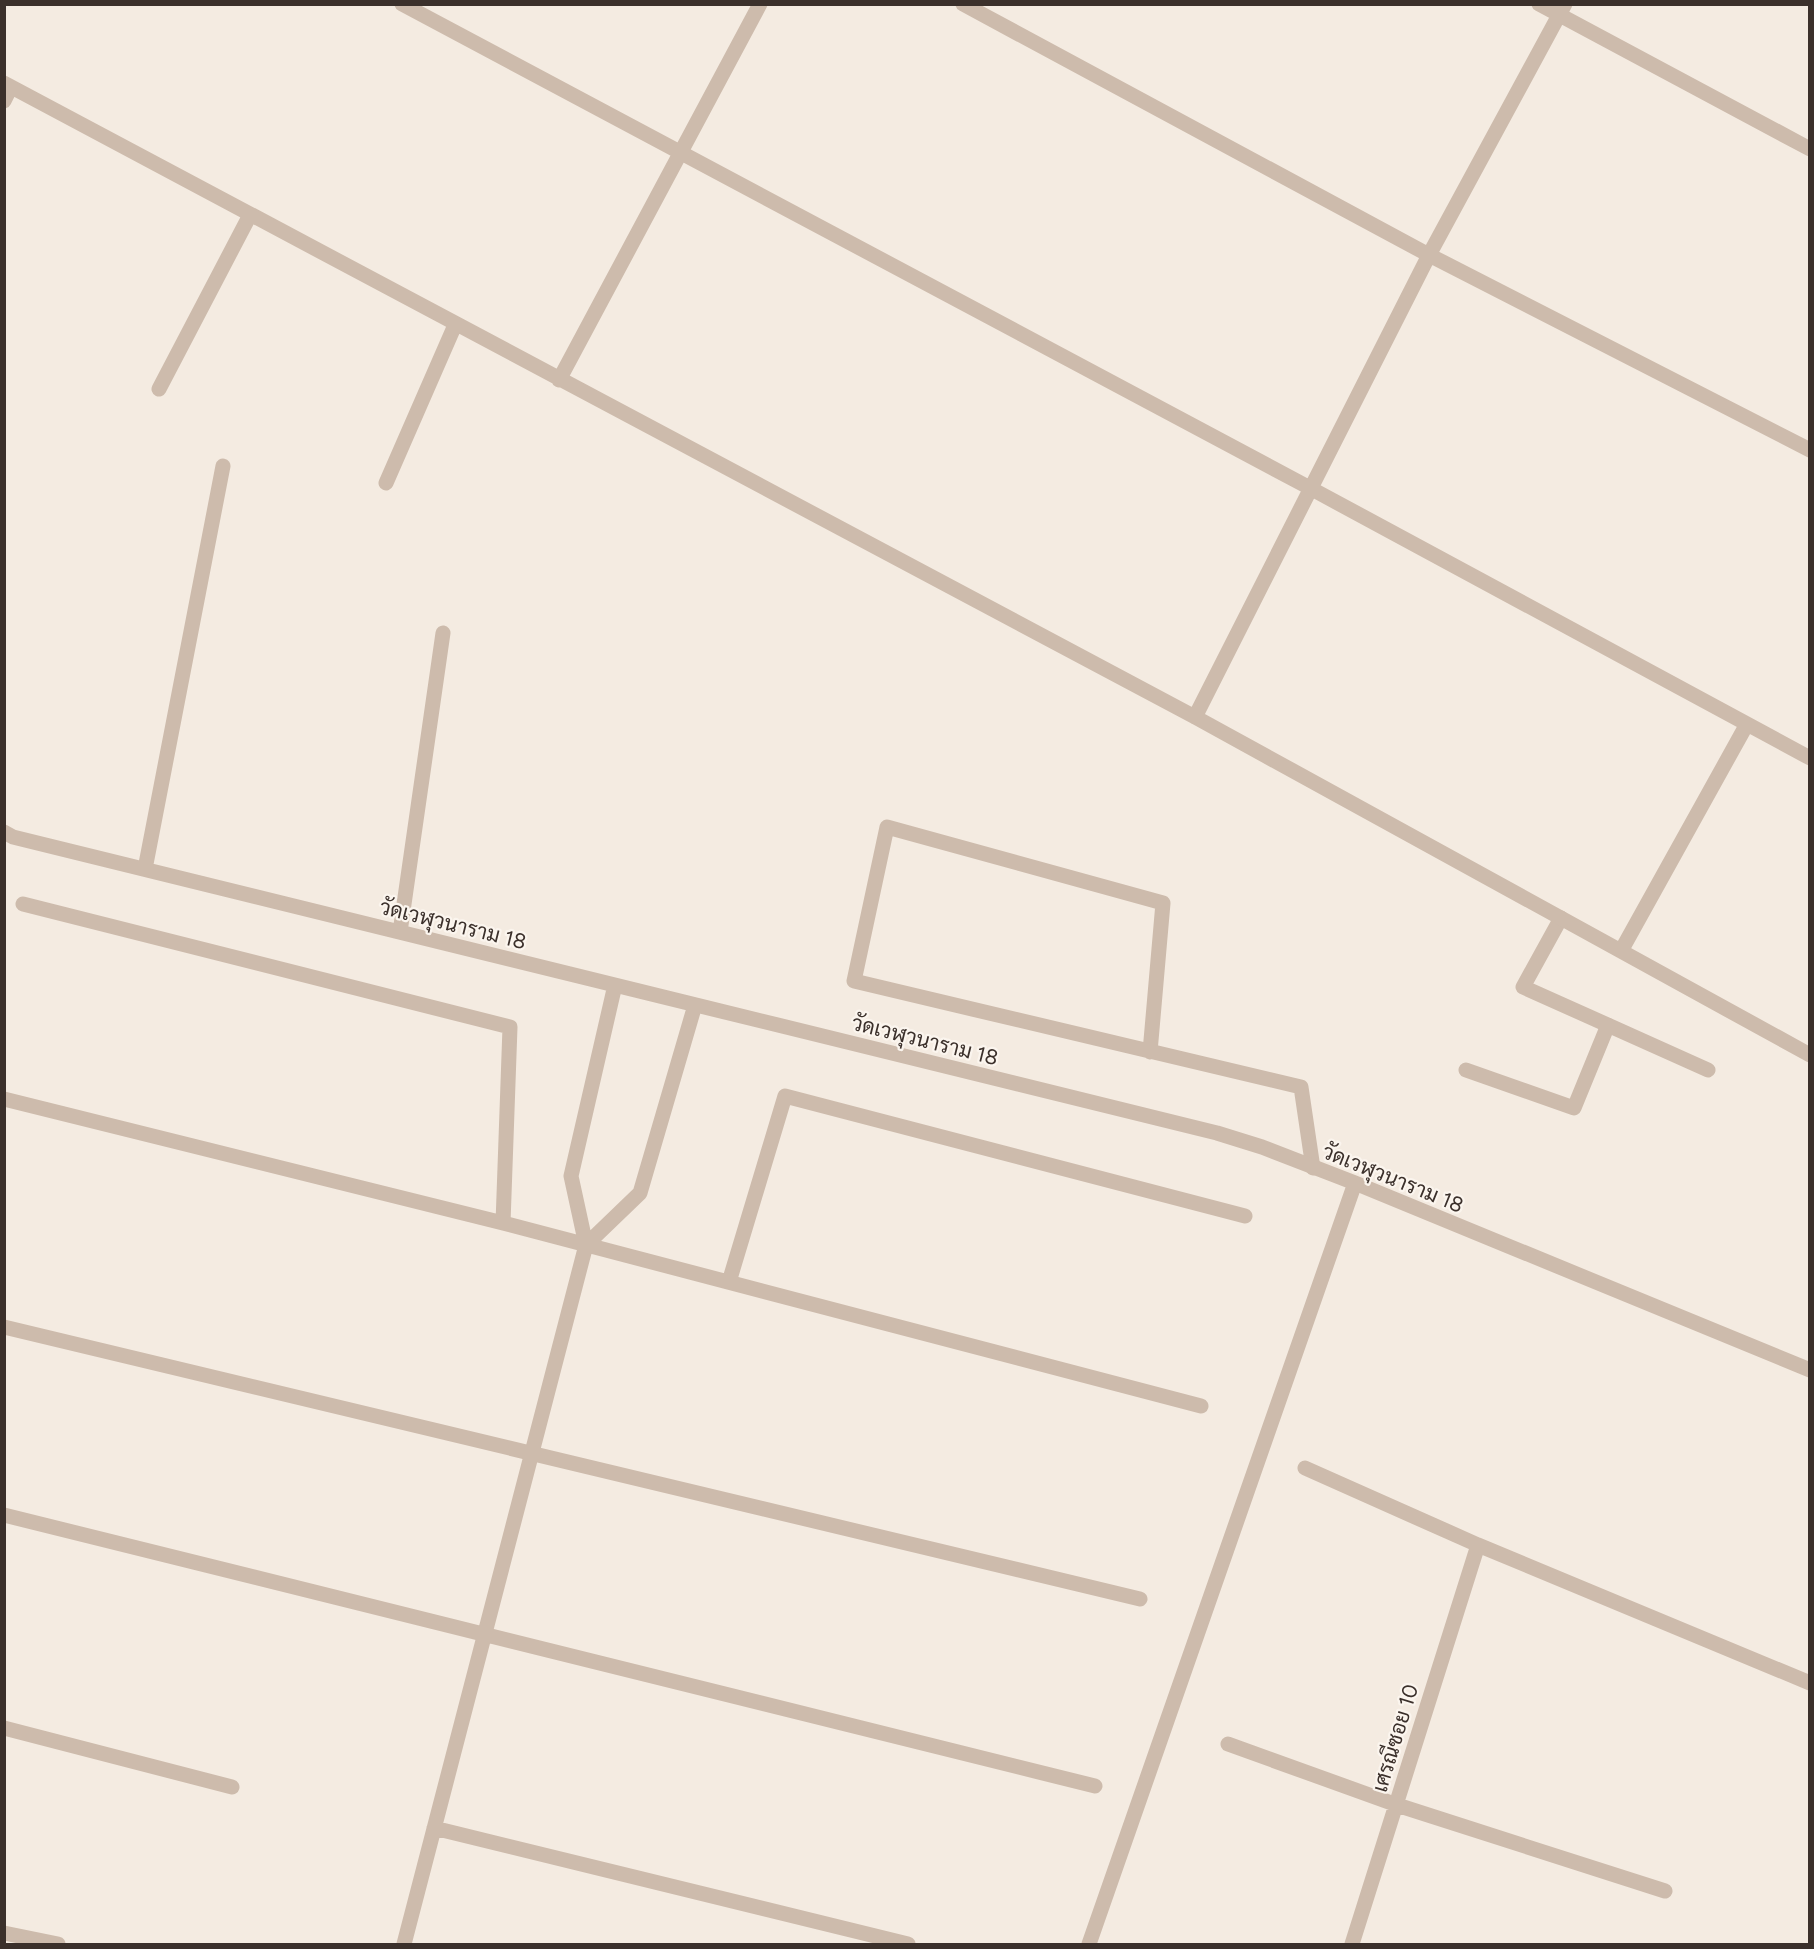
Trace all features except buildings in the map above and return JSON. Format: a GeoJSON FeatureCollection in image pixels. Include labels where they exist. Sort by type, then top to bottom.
{"type":"FeatureCollection","features":[{"type":"Feature","properties":{"kind":"street"},"geometry":{"type":"LineString","coordinates":[[402,4],[1310,488],[1809,758]]}},
{"type":"Feature","properties":{"kind":"street"},"geometry":{"type":"LineString","coordinates":[[559,380],[760,4]]}},
{"type":"Feature","properties":{"kind":"street"},"geometry":{"type":"LineString","coordinates":[[963,4],[1430,255],[1809,450]]}},
{"type":"Feature","properties":{"kind":"street"},"geometry":{"type":"LineString","coordinates":[[1539,4],[1562,10],[1809,149]]}},
{"type":"Feature","properties":{"kind":"street"},"geometry":{"type":"LineString","coordinates":[[1195,717],[1430,255],[1562,10]]}},
{"type":"Feature","properties":{"kind":"street"},"geometry":{"type":"LineString","coordinates":[[7,90],[250,215],[1195,717],[1809,1055]]}},
{"type":"Feature","properties":{"kind":"street"},"geometry":{"type":"LineString","coordinates":[[159,389],[250,215]]}},
{"type":"Feature","properties":{"kind":"street"},"geometry":{"type":"LineString","coordinates":[[386,483],[455,324]]}},
{"type":"Feature","properties":{"kind":"street"},"geometry":{"type":"LineString","coordinates":[[146,869],[223,466]]}},
{"type":"Feature","properties":{"kind":"street"},"geometry":{"type":"LineString","coordinates":[[400,932],[442,633]]}},
{"type":"Feature","properties":{"kind":"street"},"geometry":{"type":"LineString","coordinates":[[1622,951],[1747,724]]}},
{"type":"Feature","properties":{"kind":"street"},"geometry":{"type":"LineString","coordinates":[[1150,1052],[1162,903],[887,827],[854,981],[1150,1052],[1301,1087],[1313,1168]]}},
{"type":"Feature","properties":{"kind":"street","name":"วัดเวฬุวนาราม 18"},"geometry":{"type":"LineString","coordinates":[[4,832],[13,837],[1217,1133],[1262,1147],[1355,1183],[1809,1370]]}},
{"type":"Feature","properties":{"kind":"street"},"geometry":{"type":"LineString","coordinates":[[24,904],[510,1027],[503,1223]]}},
{"type":"Feature","properties":{"kind":"street"},"geometry":{"type":"LineString","coordinates":[[1562,918],[1524,987],[1708,1070]]}},
{"type":"Feature","properties":{"kind":"street"},"geometry":{"type":"LineString","coordinates":[[404,1944],[586,1245],[571,1176],[615,985]]}},
{"type":"Feature","properties":{"kind":"street"},"geometry":{"type":"LineString","coordinates":[[586,1245],[640,1193],[695,1005]]}},
{"type":"Feature","properties":{"kind":"street"},"geometry":{"type":"LineString","coordinates":[[1466,1070],[1574,1108],[1608,1025]]}},
{"type":"Feature","properties":{"kind":"street"},"geometry":{"type":"LineString","coordinates":[[729,1282],[785,1096],[1245,1216]]}},
{"type":"Feature","properties":{"kind":"street"},"geometry":{"type":"LineString","coordinates":[[4,1100],[503,1223],[1201,1406]]}},
{"type":"Feature","properties":{"kind":"street"},"geometry":{"type":"LineString","coordinates":[[1089,1944],[1355,1183]]}},
{"type":"Feature","properties":{"kind":"street"},"geometry":{"type":"LineString","coordinates":[[4,1327],[1140,1599]]}},
{"type":"Feature","properties":{"kind":"street"},"geometry":{"type":"LineString","coordinates":[[1305,1468],[1478,1545],[1809,1683]]}},
{"type":"Feature","properties":{"kind":"street"},"geometry":{"type":"LineString","coordinates":[[4,1515],[1095,1786]]}},
{"type":"Feature","properties":{"kind":"street","name":"เศรณีซอย 10"},"geometry":{"type":"LineString","coordinates":[[1352,1944],[1478,1545]]}},
{"type":"Feature","properties":{"kind":"street"},"geometry":{"type":"LineString","coordinates":[[4,1728],[232,1787]]}},
{"type":"Feature","properties":{"kind":"street"},"geometry":{"type":"LineString","coordinates":[[1228,1744],[1397,1805],[1665,1891]]}},
{"type":"Feature","properties":{"kind":"street"},"geometry":{"type":"LineString","coordinates":[[434,1828],[908,1944]]}},
{"type":"Feature","properties":{"kind":"street"},"geometry":{"type":"LineString","coordinates":[[4,1933],[58,1944]]}}]}
